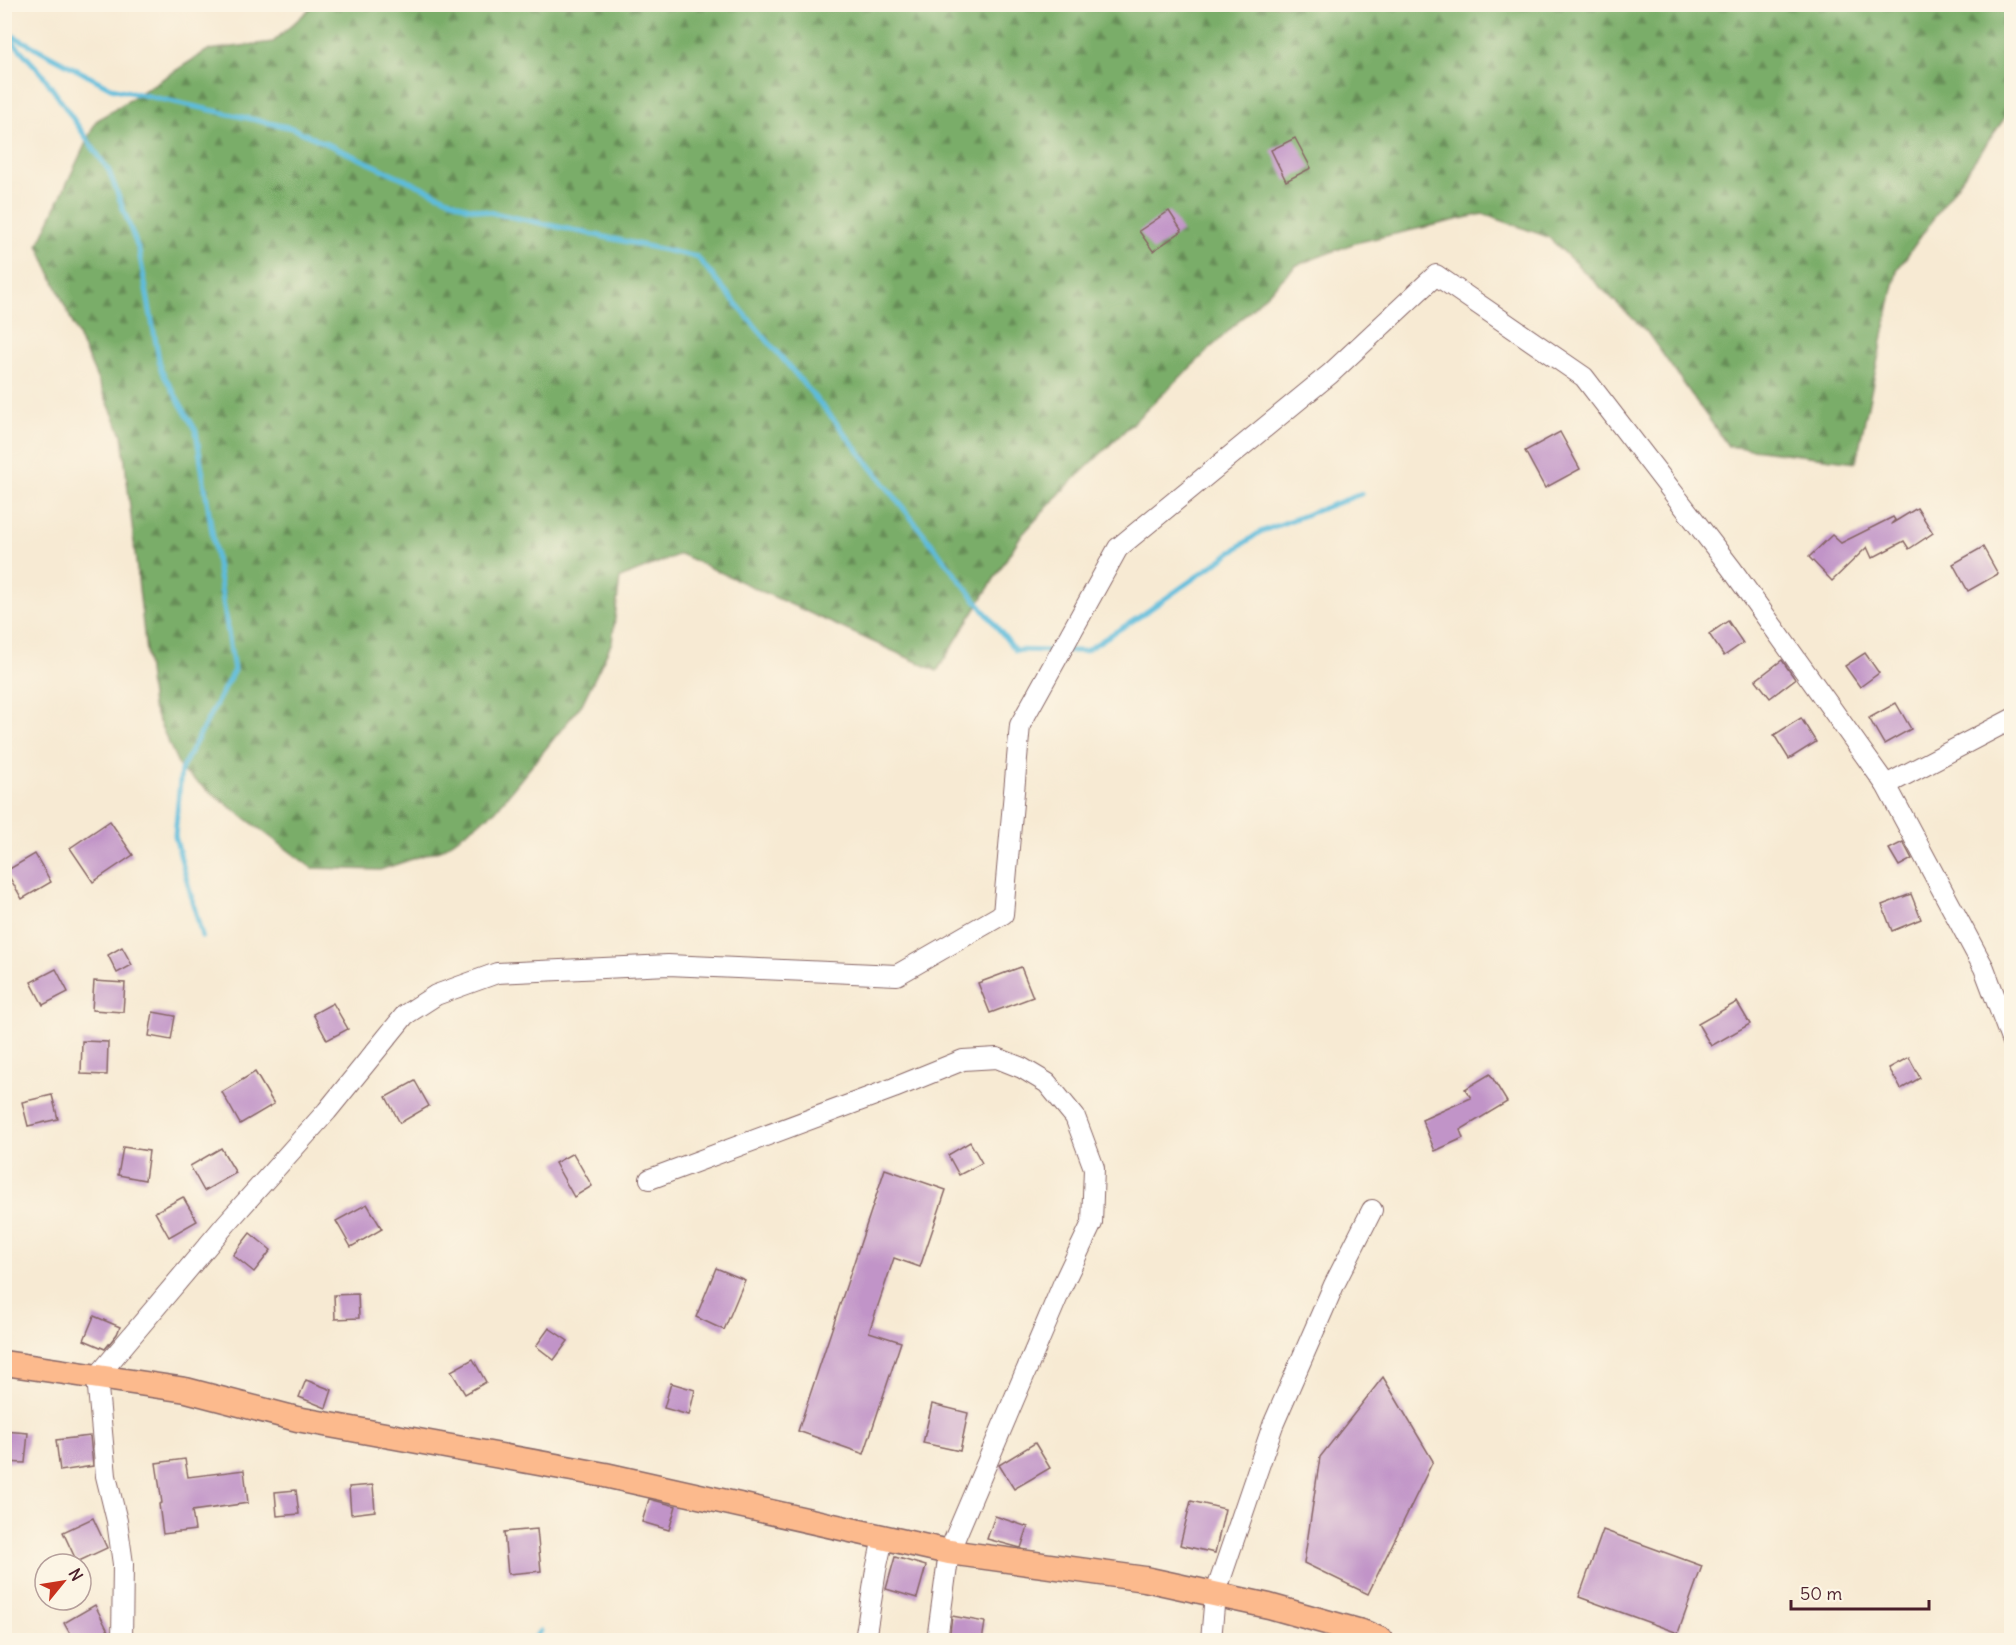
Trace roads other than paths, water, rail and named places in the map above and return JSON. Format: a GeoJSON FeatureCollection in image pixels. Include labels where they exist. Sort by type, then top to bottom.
{"type":"FeatureCollection","features":[{"type":"Feature","properties":{"kind":"main road"},"geometry":{"type":"LineString","coordinates":[[4,1363],[186,1390],[297,1419],[605,1475],[949,1552],[1145,1579],[1280,1609],[1365,1633],[1381,1641]]}},
{"type":"Feature","properties":{"kind":"street"},"geometry":{"type":"LineString","coordinates":[[122,1641],[123,1564],[117,1521],[106,1476],[97,1377],[226,1224],[327,1111],[405,1015],[436,995],[497,973],[668,965],[897,975],[1003,914],[1020,725],[1118,548],[1330,374],[1436,275],[1584,377],[1731,568],[1886,785],[1984,968],[2012,1042]]}},
{"type":"Feature","properties":{"kind":"street"},"geometry":{"type":"LineString","coordinates":[[1886,785],[2012,719]]}},
{"type":"Feature","properties":{"kind":"street"},"geometry":{"type":"LineString","coordinates":[[650,1179],[894,1089],[963,1060],[997,1058],[1022,1068],[1047,1083],[1075,1117],[1094,1168],[1092,1223],[1063,1284],[949,1552],[937,1641]]}},
{"type":"Feature","properties":{"kind":"street"},"geometry":{"type":"LineString","coordinates":[[1211,1641],[1215,1595],[1273,1425],[1334,1285],[1372,1210]]}},
{"type":"Feature","properties":{"kind":"street"},"geometry":{"type":"LineString","coordinates":[[865,1641],[883,1538]]}},
{"type":"Feature","properties":{"kind":"waterway"},"geometry":{"type":"LineString","coordinates":[[4,31],[111,88],[292,128],[466,207],[697,257],[835,421],[1015,650],[1055,651]]}},
{"type":"Feature","properties":{"kind":"waterway"},"geometry":{"type":"LineString","coordinates":[[6,34],[43,75],[109,171],[139,251],[161,370],[196,431],[234,670],[181,770],[175,836],[202,936]]}},
{"type":"Feature","properties":{"kind":"waterway"},"geometry":{"type":"LineString","coordinates":[[1067,651],[1085,651],[1139,617],[1260,532],[1361,494]]}},
{"type":"Feature","properties":{"kind":"waterway"},"geometry":{"type":"LineString","coordinates":[[533,1640],[541,1631]]}}]}
